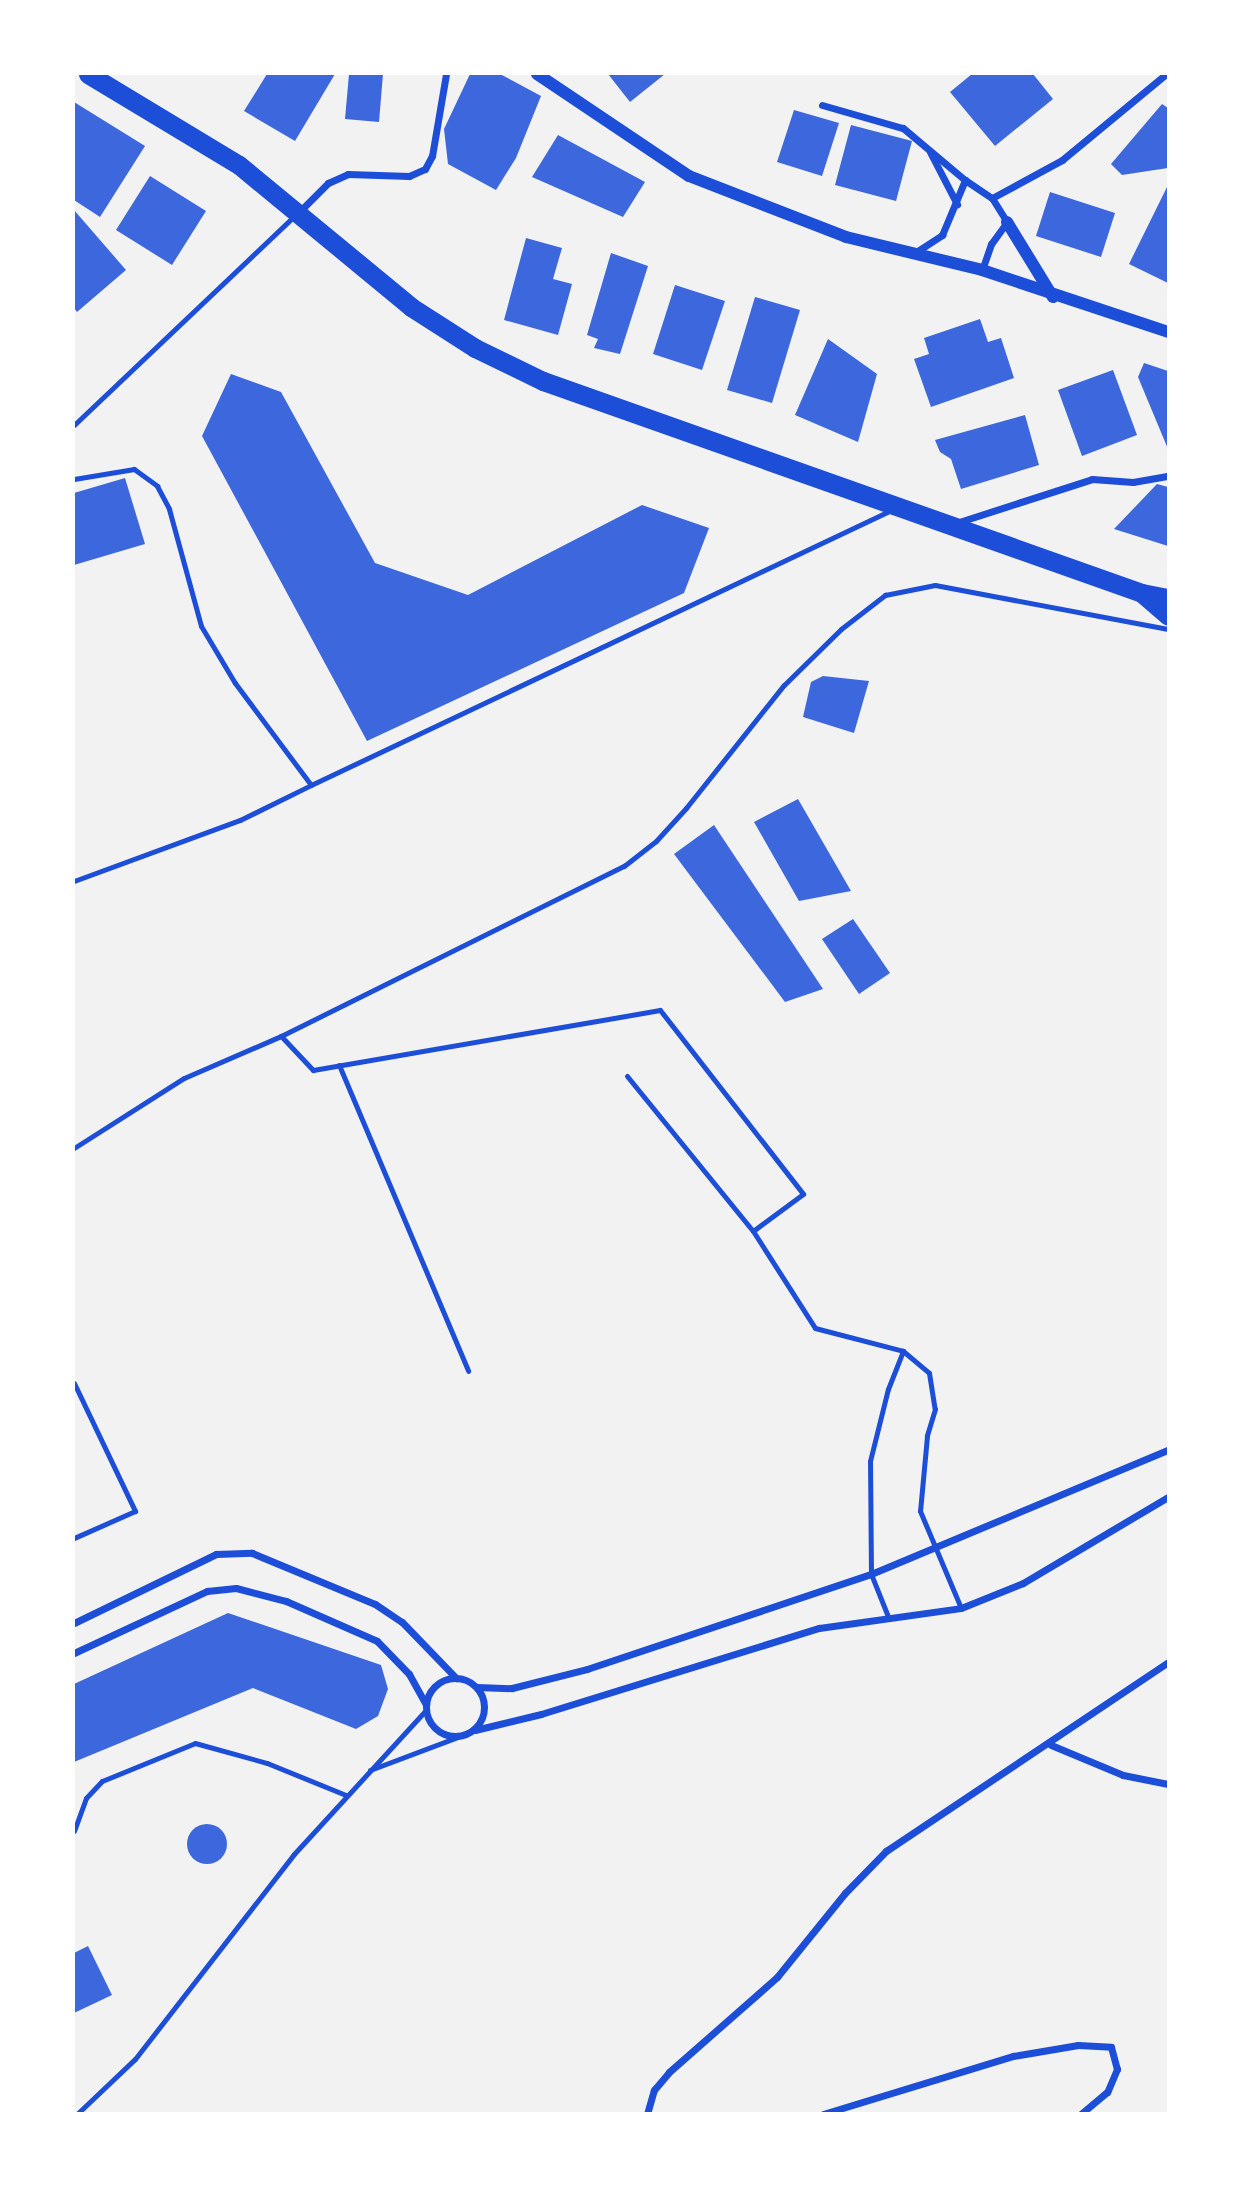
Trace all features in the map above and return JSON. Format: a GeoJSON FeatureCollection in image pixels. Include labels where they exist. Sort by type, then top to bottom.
{"type":"FeatureCollection","features":[{"type":"Feature","properties":{"kind":"highway"},"geometry":{"type":"LineString","coordinates":[[88,74],[239,165],[411,307],[475,348],[543,381],[1142,593],[1168,598]]}},
{"type":"Feature","properties":{"kind":"highway"},"geometry":{"type":"LineString","coordinates":[[1142,593],[1168,616]]}},
{"type":"Feature","properties":{"kind":"street"},"geometry":{"type":"LineString","coordinates":[[296,214],[328,183],[348,174],[409,176],[425,169],[432,156],[446,74]]}},
{"type":"Feature","properties":{"kind":"street"},"geometry":{"type":"LineString","coordinates":[[537,74],[689,176],[835,233],[910,256],[982,270],[1053,297],[1168,332]]}},
{"type":"Feature","properties":{"kind":"street"},"geometry":{"type":"LineString","coordinates":[[992,198],[1062,160],[1166,74]]}},
{"type":"Feature","properties":{"kind":"street"},"geometry":{"type":"LineString","coordinates":[[822,105],[903,128],[927,145],[965,180],[992,198],[1053,297]]}},
{"type":"Feature","properties":{"kind":"street"},"geometry":{"type":"LineString","coordinates":[[927,145],[957,204]]}},
{"type":"Feature","properties":{"kind":"street"},"geometry":{"type":"LineString","coordinates":[[910,256],[942,235],[965,180]]}},
{"type":"Feature","properties":{"kind":"street"},"geometry":{"type":"LineString","coordinates":[[982,270],[991,244],[1007,222]]}},
{"type":"Feature","properties":{"kind":"street"},"geometry":{"type":"LineString","coordinates":[[949,524],[1092,479],[1133,482],[1168,476]]}},
{"type":"Feature","properties":{"kind":"street"},"geometry":{"type":"LineString","coordinates":[[74,1621],[216,1554],[252,1553],[375,1604],[402,1622],[456,1678],[477,1688],[512,1688],[587,1669],[871,1574],[1168,1450]]}},
{"type":"Feature","properties":{"kind":"street"},"geometry":{"type":"LineString","coordinates":[[74,1653],[206,1591],[236,1588],[286,1601],[377,1641],[410,1674],[431,1724],[443,1734],[458,1737],[819,1628],[890,1621],[961,1608],[1023,1583],[1168,1497]]}},
{"type":"Feature","properties":{"kind":"street"},"geometry":{"type":"LineString","coordinates":[[647,2113],[654,2091],[669,2072],[777,1977],[866,1869],[886,1851],[1051,1745],[1168,1662]]}},
{"type":"Feature","properties":{"kind":"street"},"geometry":{"type":"LineString","coordinates":[[426,1707],[436,1686],[456,1678]]}},
{"type":"Feature","properties":{"kind":"street"},"geometry":{"type":"LineString","coordinates":[[475,1730],[485,1709],[477,1688]]}},
{"type":"Feature","properties":{"kind":"street"},"geometry":{"type":"LineString","coordinates":[[1051,1745],[1123,1775],[1168,1784]]}},
{"type":"Feature","properties":{"kind":"street"},"geometry":{"type":"LineString","coordinates":[[823,2113],[1013,2056],[1078,2045],[1111,2047],[1117,2069],[1107,2092],[1081,2113]]}},
{"type":"Feature","properties":{"kind":"lane"},"geometry":{"type":"LineString","coordinates":[[74,425],[296,214]]}},
{"type":"Feature","properties":{"kind":"lane"},"geometry":{"type":"LineString","coordinates":[[74,479],[134,469],[157,486],[169,509],[201,626],[235,683],[311,785]]}},
{"type":"Feature","properties":{"kind":"lane"},"geometry":{"type":"LineString","coordinates":[[74,880],[240,820],[898,506]]}},
{"type":"Feature","properties":{"kind":"lane"},"geometry":{"type":"LineString","coordinates":[[74,1147],[184,1078],[281,1036],[624,866],[656,841],[686,808],[784,685],[841,629],[885,595],[935,585],[1168,629]]}},
{"type":"Feature","properties":{"kind":"lane"},"geometry":{"type":"LineString","coordinates":[[281,1036],[313,1070],[660,1010],[803,1194],[753,1231]]}},
{"type":"Feature","properties":{"kind":"lane"},"geometry":{"type":"LineString","coordinates":[[339,1065],[468,1371]]}},
{"type":"Feature","properties":{"kind":"lane"},"geometry":{"type":"LineString","coordinates":[[627,1076],[753,1231],[816,1328],[903,1351],[929,1373],[935,1409],[927,1436],[920,1511],[938,1548],[961,1608]]}},
{"type":"Feature","properties":{"kind":"lane"},"geometry":{"type":"LineString","coordinates":[[890,1621],[871,1574],[870,1461],[888,1389],[903,1351]]}},
{"type":"Feature","properties":{"kind":"lane"},"geometry":{"type":"LineString","coordinates":[[74,1384],[135,1511],[74,1538]]}},
{"type":"Feature","properties":{"kind":"lane"},"geometry":{"type":"LineString","coordinates":[[77,2113],[135,2059],[346,1795],[426,1707]]}},
{"type":"Feature","properties":{"kind":"lane"},"geometry":{"type":"LineString","coordinates":[[367,1771],[458,1737]]}},
{"type":"Feature","properties":{"kind":"lane"},"geometry":{"type":"LineString","coordinates":[[74,1831],[86,1798],[102,1781],[195,1743],[267,1763],[346,1795]]}},
{"type":"Feature","properties":{"kind":"building"},"geometry":{"type":"Polygon","coordinates":[[[267,74],[335,74],[295,141],[244,111],[267,74]]]}},
{"type":"Feature","properties":{"kind":"building"},"geometry":{"type":"Polygon","coordinates":[[[349,74],[383,74],[379,122],[345,119],[349,74]]]}},
{"type":"Feature","properties":{"kind":"building"},"geometry":{"type":"Polygon","coordinates":[[[470,74],[500,74],[541,96],[516,158],[496,190],[448,164],[444,129],[470,74]]]}},
{"type":"Feature","properties":{"kind":"building"},"geometry":{"type":"Polygon","coordinates":[[[608,74],[665,74],[630,102],[608,74]]]}},
{"type":"Feature","properties":{"kind":"building"},"geometry":{"type":"Polygon","coordinates":[[[972,74],[1033,74],[1053,99],[995,146],[950,92],[972,74]]]}},
{"type":"Feature","properties":{"kind":"building"},"geometry":{"type":"Polygon","coordinates":[[[74,102],[145,146],[100,217],[74,200],[74,102]]]}},
{"type":"Feature","properties":{"kind":"building"},"geometry":{"type":"Polygon","coordinates":[[[1162,104],[1168,108],[1168,168],[1122,175],[1111,164],[1162,104]]]}},
{"type":"Feature","properties":{"kind":"building"},"geometry":{"type":"Polygon","coordinates":[[[794,110],[839,123],[822,176],[777,162],[794,110]]]}},
{"type":"Feature","properties":{"kind":"building"},"geometry":{"type":"Polygon","coordinates":[[[851,125],[912,141],[896,201],[835,185],[851,125]]]}},
{"type":"Feature","properties":{"kind":"building"},"geometry":{"type":"Polygon","coordinates":[[[558,135],[645,182],[623,217],[532,177],[558,135]]]}},
{"type":"Feature","properties":{"kind":"building"},"geometry":{"type":"Polygon","coordinates":[[[150,176],[206,211],[172,265],[116,230],[150,176]]]}},
{"type":"Feature","properties":{"kind":"building"},"geometry":{"type":"Polygon","coordinates":[[[1168,185],[1168,283],[1129,264],[1168,185]]]}},
{"type":"Feature","properties":{"kind":"building"},"geometry":{"type":"Polygon","coordinates":[[[1050,192],[1115,213],[1101,257],[1036,236],[1050,192]]]}},
{"type":"Feature","properties":{"kind":"building"},"geometry":{"type":"Polygon","coordinates":[[[74,210],[126,270],[77,312],[74,308],[74,210]]]}},
{"type":"Feature","properties":{"kind":"building"},"geometry":{"type":"Polygon","coordinates":[[[526,238],[562,248],[553,279],[572,284],[558,335],[504,320],[526,238]]]}},
{"type":"Feature","properties":{"kind":"building"},"geometry":{"type":"Polygon","coordinates":[[[611,253],[648,266],[620,354],[594,348],[598,339],[587,335],[611,253]]]}},
{"type":"Feature","properties":{"kind":"building"},"geometry":{"type":"Polygon","coordinates":[[[675,285],[725,301],[702,370],[653,354],[675,285]]]}},
{"type":"Feature","properties":{"kind":"building"},"geometry":{"type":"Polygon","coordinates":[[[755,297],[800,310],[772,403],[727,390],[755,297]]]}},
{"type":"Feature","properties":{"kind":"building"},"geometry":{"type":"Polygon","coordinates":[[[980,319],[988,342],[1001,338],[1014,378],[931,407],[914,359],[929,354],[924,338],[980,319]]]}},
{"type":"Feature","properties":{"kind":"building"},"geometry":{"type":"Polygon","coordinates":[[[828,339],[877,374],[858,442],[795,415],[828,339]]]}},
{"type":"Feature","properties":{"kind":"building"},"geometry":{"type":"Polygon","coordinates":[[[1144,363],[1168,371],[1168,449],[1138,377],[1144,363]]]}},
{"type":"Feature","properties":{"kind":"building"},"geometry":{"type":"Polygon","coordinates":[[[1113,370],[1137,435],[1082,456],[1058,390],[1113,370]]]}},
{"type":"Feature","properties":{"kind":"building"},"geometry":{"type":"Polygon","coordinates":[[[231,374],[281,392],[375,563],[468,595],[642,505],[709,528],[684,593],[367,741],[202,436],[231,374]]]}},
{"type":"Feature","properties":{"kind":"building"},"geometry":{"type":"Polygon","coordinates":[[[1025,415],[1039,465],[961,489],[951,459],[940,452],[935,440],[1025,415]]]}},
{"type":"Feature","properties":{"kind":"building"},"geometry":{"type":"Polygon","coordinates":[[[125,478],[145,544],[74,565],[74,493],[125,478]]]}},
{"type":"Feature","properties":{"kind":"building"},"geometry":{"type":"Polygon","coordinates":[[[1157,484],[1168,487],[1168,546],[1114,529],[1157,484]]]}},
{"type":"Feature","properties":{"kind":"building"},"geometry":{"type":"Polygon","coordinates":[[[823,676],[869,681],[854,733],[803,717],[811,682],[823,676]]]}},
{"type":"Feature","properties":{"kind":"building"},"geometry":{"type":"Polygon","coordinates":[[[798,799],[851,891],[799,901],[754,822],[798,799]]]}},
{"type":"Feature","properties":{"kind":"building"},"geometry":{"type":"Polygon","coordinates":[[[714,825],[823,989],[785,1002],[674,854],[714,825]]]}},
{"type":"Feature","properties":{"kind":"building"},"geometry":{"type":"Polygon","coordinates":[[[853,919],[890,973],[859,994],[822,939],[853,919]]]}},
{"type":"Feature","properties":{"kind":"building"},"geometry":{"type":"Polygon","coordinates":[[[228,1613],[381,1665],[388,1689],[378,1716],[356,1729],[253,1688],[74,1762],[74,1684],[228,1613]]]}},
{"type":"Feature","properties":{"kind":"building"},"geometry":{"type":"Polygon","coordinates":[[[207,1824],[215,1825],[221,1830],[226,1836],[226,1852],[221,1858],[215,1863],[207,1864],[199,1863],[193,1858],[188,1852],[187,1844],[188,1836],[193,1830],[199,1825],[207,1824]]]}},
{"type":"Feature","properties":{"kind":"building"},"geometry":{"type":"Polygon","coordinates":[[[88,1946],[112,1995],[74,2013],[74,1953],[88,1946]]]}}]}
